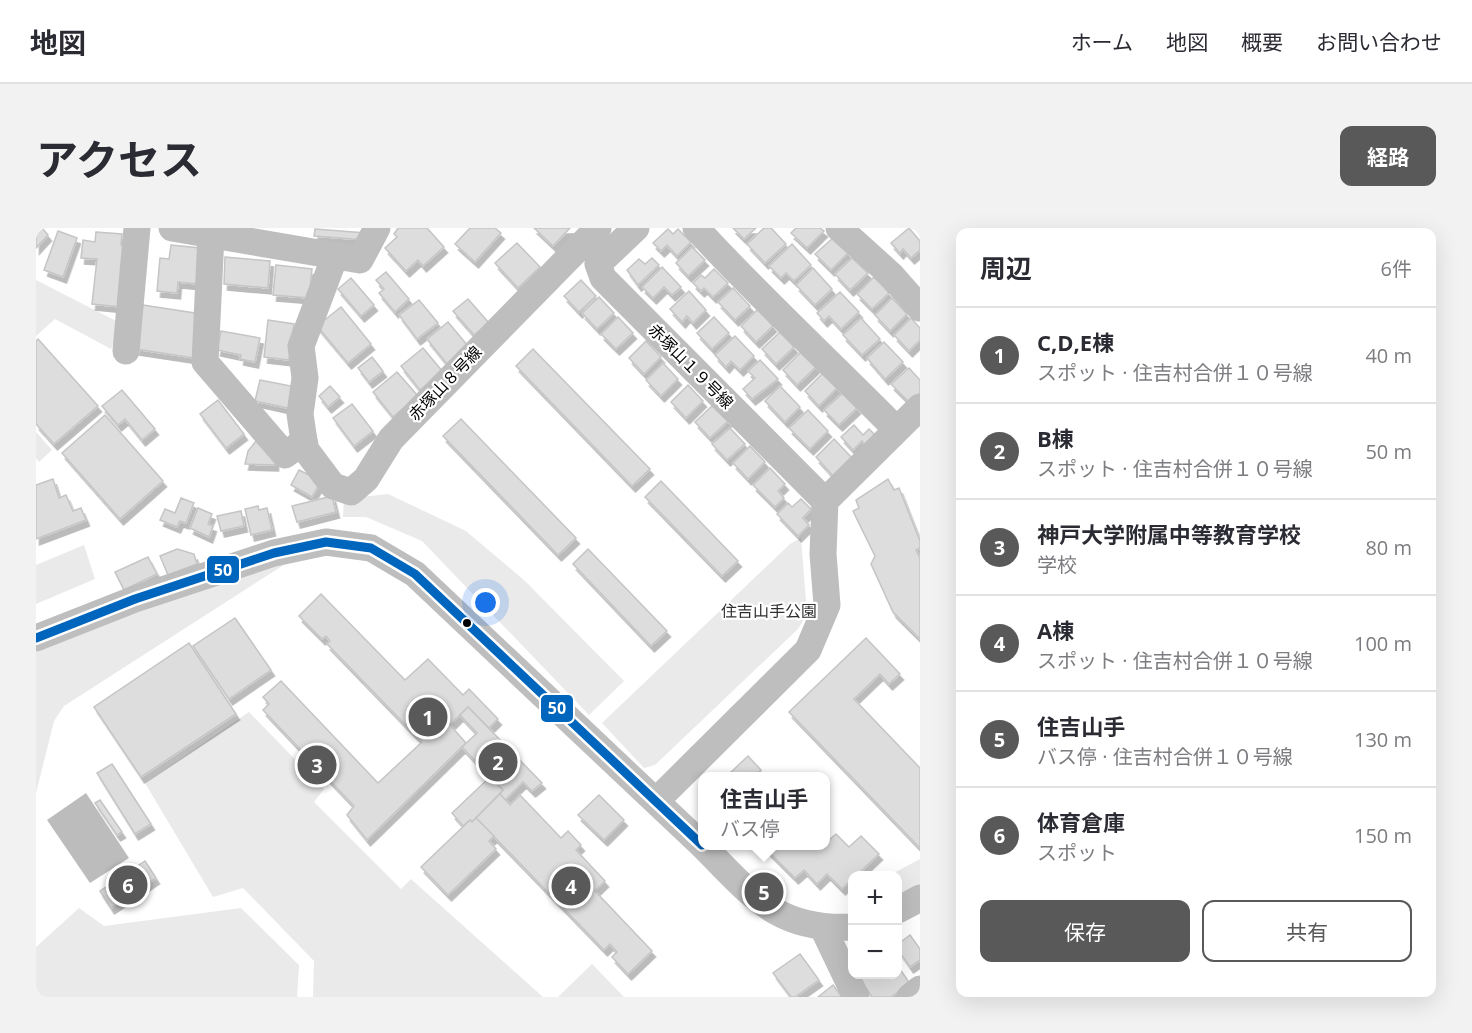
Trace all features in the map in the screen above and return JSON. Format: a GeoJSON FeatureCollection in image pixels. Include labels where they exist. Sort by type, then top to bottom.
{"type":"FeatureCollection","features":[{"type":"Feature","properties":{"kind":"street"},"geometry":{"type":"LineString","coordinates":[[126,351],[137,228]]}},
{"type":"Feature","properties":{"kind":"street"},"geometry":{"type":"LineString","coordinates":[[172,228],[348,258]]}},
{"type":"Feature","properties":{"kind":"street"},"geometry":{"type":"LineString","coordinates":[[211,235],[205,362],[285,455],[304,441],[300,414],[305,378],[301,346],[348,258],[377,228]]}},
{"type":"Feature","properties":{"kind":"street","name":"赤塚山８号線"},"geometry":{"type":"LineString","coordinates":[[304,441],[306,450],[333,486],[351,492],[366,479],[391,439],[598,228]]}},
{"type":"Feature","properties":{"kind":"street","name":"赤塚山１９号線"},"geometry":{"type":"LineString","coordinates":[[636,228],[598,264],[603,278],[825,501]]}},
{"type":"Feature","properties":{"kind":"street"},"geometry":{"type":"LineString","coordinates":[[696,228],[743,280],[804,336],[896,429]]}},
{"type":"Feature","properties":{"kind":"street"},"geometry":{"type":"LineString","coordinates":[[839,228],[891,275],[920,308]]}},
{"type":"Feature","properties":{"kind":"street"},"geometry":{"type":"LineString","coordinates":[[657,800],[808,650],[827,605],[823,554],[825,501],[920,407]]}},
{"type":"Feature","properties":{"kind":"street"},"geometry":{"type":"LineString","coordinates":[[36,639],[135,599],[274,553],[326,542],[371,548],[415,574],[698,840]]}},
{"type":"Feature","properties":{"kind":"street"},"geometry":{"type":"LineString","coordinates":[[708,850],[757,901],[794,921],[823,928],[848,927]]}},
{"type":"Feature","properties":{"kind":"street"},"geometry":{"type":"LineString","coordinates":[[902,907],[920,898]]}},
{"type":"Feature","properties":{"kind":"street"},"geometry":{"type":"LineString","coordinates":[[823,928],[856,997]]}},
{"type":"Feature","properties":{"kind":"street"},"geometry":{"type":"LineString","coordinates":[[910,997],[920,989]]}},
{"type":"Feature","properties":{"kind":"green space"},"geometry":{"type":"Polygon","coordinates":[[[36,280],[122,324],[111,349],[55,319],[36,336],[36,280]]]}},
{"type":"Feature","properties":{"kind":"green space"},"geometry":{"type":"Polygon","coordinates":[[[36,432],[52,450],[39,462],[36,458],[36,432]]]}},
{"type":"Feature","properties":{"kind":"green space"},"geometry":{"type":"Polygon","coordinates":[[[388,494],[466,531],[524,580],[624,681],[589,715],[422,541],[366,517],[343,517],[344,499],[388,494]]]}},
{"type":"Feature","properties":{"kind":"green space","name":"住吉山手公園"},"geometry":{"type":"Polygon","coordinates":[[[801,538],[807,614],[798,629],[655,765],[644,768],[602,723],[790,544],[801,538]]]}},
{"type":"Feature","properties":{"kind":"green space"},"geometry":{"type":"Polygon","coordinates":[[[84,545],[95,579],[36,604],[36,565],[84,545]]]}},
{"type":"Feature","properties":{"kind":"green space"},"geometry":{"type":"Polygon","coordinates":[[[290,561],[64,706],[54,721],[36,793],[36,652],[128,613],[290,561]]]}},
{"type":"Feature","properties":{"kind":"green space"},"geometry":{"type":"Polygon","coordinates":[[[249,712],[324,789],[314,802],[401,889],[411,879],[543,997],[313,997],[314,961],[243,888],[213,897],[145,783],[249,712]]]}},
{"type":"Feature","properties":{"kind":"green space"},"geometry":{"type":"Polygon","coordinates":[[[920,859],[920,886],[902,893],[902,871],[897,871],[920,859]]]}},
{"type":"Feature","properties":{"kind":"green space"},"geometry":{"type":"Polygon","coordinates":[[[79,908],[104,926],[241,908],[299,965],[297,997],[36,997],[36,947],[79,908]]]}},
{"type":"Feature","properties":{"kind":"green space"},"geometry":{"type":"Polygon","coordinates":[[[592,964],[624,997],[558,997],[592,964]]]}},
{"type":"Feature","properties":{"kind":"shaded area"},"geometry":{"type":"Polygon","coordinates":[[[86,793],[129,858],[90,883],[47,820],[86,793]]]}},
{"type":"Feature","properties":{"kind":"building"},"geometry":{"type":"Polygon","coordinates":[[[36,228],[42,228],[48,235],[36,248],[36,228]]]}},
{"type":"Feature","properties":{"kind":"building"},"geometry":{"type":"Polygon","coordinates":[[[398,228],[427,228],[444,247],[423,266],[418,260],[406,271],[385,248],[397,237],[394,234],[398,228]]]}},
{"type":"Feature","properties":{"kind":"building"},"geometry":{"type":"Polygon","coordinates":[[[470,228],[495,228],[501,233],[475,262],[455,244],[470,228]]]}},
{"type":"Feature","properties":{"kind":"building"},"geometry":{"type":"Polygon","coordinates":[[[534,228],[570,228],[553,246],[534,228]]]}},
{"type":"Feature","properties":{"kind":"building"},"geometry":{"type":"Polygon","coordinates":[[[733,228],[756,228],[744,239],[733,228]]]}},
{"type":"Feature","properties":{"kind":"building"},"geometry":{"type":"Polygon","coordinates":[[[764,228],[771,228],[786,244],[765,263],[747,244],[764,228]]]}},
{"type":"Feature","properties":{"kind":"building"},"geometry":{"type":"Polygon","coordinates":[[[796,228],[820,228],[824,231],[807,248],[791,233],[796,228]]]}},
{"type":"Feature","properties":{"kind":"building"},"geometry":{"type":"Polygon","coordinates":[[[909,228],[920,241],[920,250],[911,258],[903,249],[900,253],[891,243],[909,228]]]}},
{"type":"Feature","properties":{"kind":"building"},"geometry":{"type":"Polygon","coordinates":[[[315,229],[366,233],[365,240],[314,236],[315,229]]]}},
{"type":"Feature","properties":{"kind":"building"},"geometry":{"type":"Polygon","coordinates":[[[668,229],[673,234],[678,229],[691,242],[677,256],[667,245],[661,251],[653,243],[668,229]]]}},
{"type":"Feature","properties":{"kind":"building"},"geometry":{"type":"Polygon","coordinates":[[[58,231],[77,238],[63,277],[44,270],[58,231]]]}},
{"type":"Feature","properties":{"kind":"building"},"geometry":{"type":"Polygon","coordinates":[[[96,232],[122,234],[121,245],[127,245],[121,307],[92,304],[97,259],[81,258],[83,240],[95,242],[96,232]]]}},
{"type":"Feature","properties":{"kind":"building"},"geometry":{"type":"Polygon","coordinates":[[[833,238],[848,253],[831,270],[815,254],[833,238]]]}},
{"type":"Feature","properties":{"kind":"building"},"geometry":{"type":"Polygon","coordinates":[[[517,243],[540,267],[518,288],[495,263],[517,243]]]}},
{"type":"Feature","properties":{"kind":"building"},"geometry":{"type":"Polygon","coordinates":[[[792,244],[811,265],[794,281],[786,273],[781,278],[769,266],[792,244]]]}},
{"type":"Feature","properties":{"kind":"building"},"geometry":{"type":"Polygon","coordinates":[[[171,245],[200,248],[197,284],[178,282],[177,293],[157,291],[160,258],[169,259],[171,245]]]}},
{"type":"Feature","properties":{"kind":"building"},"geometry":{"type":"Polygon","coordinates":[[[692,247],[705,260],[688,276],[676,263],[692,247]]]}},
{"type":"Feature","properties":{"kind":"building"},"geometry":{"type":"Polygon","coordinates":[[[225,257],[270,261],[268,288],[224,284],[225,257]]]}},
{"type":"Feature","properties":{"kind":"building"},"geometry":{"type":"Polygon","coordinates":[[[652,258],[659,265],[638,285],[627,270],[639,259],[645,264],[652,258]]]}},
{"type":"Feature","properties":{"kind":"building"},"geometry":{"type":"Polygon","coordinates":[[[852,258],[868,273],[850,290],[835,274],[852,258]]]}},
{"type":"Feature","properties":{"kind":"building"},"geometry":{"type":"Polygon","coordinates":[[[276,265],[312,269],[309,298],[273,295],[276,265]]]}},
{"type":"Feature","properties":{"kind":"building"},"geometry":{"type":"Polygon","coordinates":[[[662,267],[681,287],[672,295],[664,287],[653,298],[642,287],[662,267]]]}},
{"type":"Feature","properties":{"kind":"building"},"geometry":{"type":"Polygon","coordinates":[[[813,268],[832,289],[815,305],[796,285],[813,268]]]}},
{"type":"Feature","properties":{"kind":"building"},"geometry":{"type":"Polygon","coordinates":[[[714,269],[728,283],[713,297],[704,288],[701,291],[693,283],[701,275],[705,278],[714,269]]]}},
{"type":"Feature","properties":{"kind":"building"},"geometry":{"type":"Polygon","coordinates":[[[386,272],[409,299],[395,312],[379,293],[384,289],[376,280],[386,272]]]}},
{"type":"Feature","properties":{"kind":"building"},"geometry":{"type":"Polygon","coordinates":[[[874,277],[889,293],[872,309],[857,294],[874,277]]]}},
{"type":"Feature","properties":{"kind":"building"},"geometry":{"type":"Polygon","coordinates":[[[351,278],[374,305],[361,316],[338,289],[351,278]]]}},
{"type":"Feature","properties":{"kind":"building"},"geometry":{"type":"Polygon","coordinates":[[[581,280],[596,296],[579,312],[564,296],[581,280]]]}},
{"type":"Feature","properties":{"kind":"building"},"geometry":{"type":"Polygon","coordinates":[[[733,288],[750,306],[735,320],[718,302],[733,288]]]}},
{"type":"Feature","properties":{"kind":"building"},"geometry":{"type":"Polygon","coordinates":[[[689,291],[706,310],[693,323],[687,316],[682,322],[670,309],[689,291]]]}},
{"type":"Feature","properties":{"kind":"building"},"geometry":{"type":"Polygon","coordinates":[[[840,292],[859,312],[841,329],[829,316],[824,321],[817,313],[840,292]]]}},
{"type":"Feature","properties":{"kind":"building"},"geometry":{"type":"Polygon","coordinates":[[[599,297],[614,313],[597,329],[582,313],[599,297]]]}},
{"type":"Feature","properties":{"kind":"building"},"geometry":{"type":"Polygon","coordinates":[[[892,298],[907,314],[890,331],[875,315],[892,298]]]}},
{"type":"Feature","properties":{"kind":"building"},"geometry":{"type":"Polygon","coordinates":[[[468,299],[489,323],[474,335],[453,311],[468,299]]]}},
{"type":"Feature","properties":{"kind":"building"},"geometry":{"type":"Polygon","coordinates":[[[419,300],[438,323],[417,339],[399,315],[419,300]]]}},
{"type":"Feature","properties":{"kind":"building"},"geometry":{"type":"Polygon","coordinates":[[[143,305],[201,314],[194,358],[136,349],[143,305]]]}},
{"type":"Feature","properties":{"kind":"building"},"geometry":{"type":"Polygon","coordinates":[[[341,307],[371,344],[348,363],[317,326],[341,307]]]}},
{"type":"Feature","properties":{"kind":"building"},"geometry":{"type":"Polygon","coordinates":[[[758,309],[773,326],[756,342],[741,326],[758,309]]]}},
{"type":"Feature","properties":{"kind":"building"},"geometry":{"type":"Polygon","coordinates":[[[618,317],[633,333],[616,349],[601,334],[618,317]]]}},
{"type":"Feature","properties":{"kind":"building"},"geometry":{"type":"Polygon","coordinates":[[[714,317],[729,333],[712,349],[697,333],[714,317]]]}},
{"type":"Feature","properties":{"kind":"building"},"geometry":{"type":"Polygon","coordinates":[[[861,318],[880,339],[862,355],[843,335],[861,318]]]}},
{"type":"Feature","properties":{"kind":"building"},"geometry":{"type":"Polygon","coordinates":[[[911,318],[920,328],[920,340],[909,351],[894,335],[911,318]]]}},
{"type":"Feature","properties":{"kind":"building"},"geometry":{"type":"Polygon","coordinates":[[[268,320],[294,324],[289,360],[264,357],[268,320]]]}},
{"type":"Feature","properties":{"kind":"building"},"geometry":{"type":"Polygon","coordinates":[[[448,322],[468,346],[447,364],[427,339],[448,322]]]}},
{"type":"Feature","properties":{"kind":"building"},"geometry":{"type":"Polygon","coordinates":[[[221,331],[260,338],[255,362],[240,359],[241,355],[217,350],[221,331]]]}},
{"type":"Feature","properties":{"kind":"building"},"geometry":{"type":"Polygon","coordinates":[[[780,332],[794,347],[776,364],[762,349],[780,332]]]}},
{"type":"Feature","properties":{"kind":"building"},"geometry":{"type":"Polygon","coordinates":[[[735,336],[754,356],[740,370],[731,361],[726,367],[715,355],[735,336]]]}},
{"type":"Feature","properties":{"kind":"building"},"geometry":{"type":"Polygon","coordinates":[[[38,339],[98,406],[54,444],[36,424],[36,341],[38,339]]]}},
{"type":"Feature","properties":{"kind":"building"},"geometry":{"type":"Polygon","coordinates":[[[646,341],[661,357],[644,374],[629,358],[646,341]]]}},
{"type":"Feature","properties":{"kind":"building"},"geometry":{"type":"Polygon","coordinates":[[[884,342],[903,362],[885,379],[867,358],[884,342]]]}},
{"type":"Feature","properties":{"kind":"building"},"geometry":{"type":"Polygon","coordinates":[[[423,348],[443,372],[420,390],[401,366],[423,348]]]}},
{"type":"Feature","properties":{"kind":"building"},"geometry":{"type":"Polygon","coordinates":[[[533,349],[650,469],[632,486],[516,366],[533,349]]]}},
{"type":"Feature","properties":{"kind":"building"},"geometry":{"type":"Polygon","coordinates":[[[801,352],[816,367],[797,385],[783,370],[801,352]]]}},
{"type":"Feature","properties":{"kind":"building"},"geometry":{"type":"Polygon","coordinates":[[[372,357],[383,371],[369,382],[358,368],[372,357]]]}},
{"type":"Feature","properties":{"kind":"building"},"geometry":{"type":"Polygon","coordinates":[[[760,360],[778,379],[752,399],[743,389],[755,378],[748,371],[760,360]]]}},
{"type":"Feature","properties":{"kind":"building"},"geometry":{"type":"Polygon","coordinates":[[[663,363],[678,379],[661,396],[646,380],[663,363]]]}},
{"type":"Feature","properties":{"kind":"building"},"geometry":{"type":"Polygon","coordinates":[[[909,368],[920,380],[920,395],[911,404],[891,384],[909,368]]]}},
{"type":"Feature","properties":{"kind":"building"},"geometry":{"type":"Polygon","coordinates":[[[397,372],[418,396],[393,417],[373,392],[397,372]]]}},
{"type":"Feature","properties":{"kind":"building"},"geometry":{"type":"Polygon","coordinates":[[[823,373],[837,388],[819,406],[805,391],[823,373]]]}},
{"type":"Feature","properties":{"kind":"building"},"geometry":{"type":"Polygon","coordinates":[[[260,380],[296,387],[292,409],[255,401],[260,380]]]}},
{"type":"Feature","properties":{"kind":"building"},"geometry":{"type":"Polygon","coordinates":[[[688,385],[703,401],[686,418],[671,402],[688,385]]]}},
{"type":"Feature","properties":{"kind":"building"},"geometry":{"type":"Polygon","coordinates":[[[330,386],[340,397],[328,407],[319,396],[330,386]]]}},
{"type":"Feature","properties":{"kind":"building"},"geometry":{"type":"Polygon","coordinates":[[[780,386],[800,407],[785,422],[765,401],[780,386]]]}},
{"type":"Feature","properties":{"kind":"building"},"geometry":{"type":"Polygon","coordinates":[[[122,390],[155,429],[142,440],[125,419],[118,425],[102,406],[122,390]]]}},
{"type":"Feature","properties":{"kind":"building"},"geometry":{"type":"Polygon","coordinates":[[[843,393],[857,408],[839,425],[824,410],[843,393]]]}},
{"type":"Feature","properties":{"kind":"building"},"geometry":{"type":"Polygon","coordinates":[[[218,400],[244,434],[226,448],[200,414],[218,400]]]}},
{"type":"Feature","properties":{"kind":"building"},"geometry":{"type":"Polygon","coordinates":[[[352,404],[373,431],[354,446],[333,418],[352,404]]]}},
{"type":"Feature","properties":{"kind":"building"},"geometry":{"type":"Polygon","coordinates":[[[712,406],[728,421],[710,438],[695,422],[712,406]]]}},
{"type":"Feature","properties":{"kind":"building"},"geometry":{"type":"Polygon","coordinates":[[[808,410],[828,431],[810,449],[789,428],[808,410]]]}},
{"type":"Feature","properties":{"kind":"building"},"geometry":{"type":"Polygon","coordinates":[[[105,415],[163,481],[120,519],[62,453],[105,415]]]}},
{"type":"Feature","properties":{"kind":"building"},"geometry":{"type":"Polygon","coordinates":[[[461,419],[576,538],[558,555],[443,436],[461,419]]]}},
{"type":"Feature","properties":{"kind":"building"},"geometry":{"type":"Polygon","coordinates":[[[854,425],[863,435],[869,429],[876,436],[865,446],[862,441],[853,450],[841,437],[854,425]]]}},
{"type":"Feature","properties":{"kind":"building"},"geometry":{"type":"Polygon","coordinates":[[[730,428],[745,444],[727,460],[712,444],[730,428]]]}},
{"type":"Feature","properties":{"kind":"building"},"geometry":{"type":"Polygon","coordinates":[[[834,439],[854,460],[835,478],[816,457],[834,439]]]}},
{"type":"Feature","properties":{"kind":"building"},"geometry":{"type":"Polygon","coordinates":[[[256,441],[275,460],[275,465],[245,464],[248,451],[256,441]]]}},
{"type":"Feature","properties":{"kind":"building"},"geometry":{"type":"Polygon","coordinates":[[[750,446],[765,462],[748,479],[733,463],[750,446]]]}},
{"type":"Feature","properties":{"kind":"building"},"geometry":{"type":"Polygon","coordinates":[[[770,468],[785,484],[778,491],[784,498],[775,507],[753,485],[770,468]]]}},
{"type":"Feature","properties":{"kind":"building"},"geometry":{"type":"Polygon","coordinates":[[[299,470],[321,481],[312,497],[291,485],[299,470]]]}},
{"type":"Feature","properties":{"kind":"building"},"geometry":{"type":"Polygon","coordinates":[[[53,479],[59,498],[66,495],[73,511],[81,508],[86,520],[36,539],[36,485],[53,479]]]}},
{"type":"Feature","properties":{"kind":"building"},"geometry":{"type":"Polygon","coordinates":[[[888,479],[894,490],[899,488],[920,541],[920,548],[916,550],[920,558],[920,639],[893,612],[871,564],[875,556],[853,511],[859,508],[856,500],[888,479]]]}},
{"type":"Feature","properties":{"kind":"building"},"geometry":{"type":"Polygon","coordinates":[[[661,481],[738,561],[722,576],[645,497],[661,481]]]}},
{"type":"Feature","properties":{"kind":"building"},"geometry":{"type":"Polygon","coordinates":[[[332,496],[336,512],[297,522],[292,506],[332,496]]]}},
{"type":"Feature","properties":{"kind":"building"},"geometry":{"type":"Polygon","coordinates":[[[181,498],[194,503],[186,523],[180,521],[177,527],[160,520],[165,509],[175,513],[181,498]]]}},
{"type":"Feature","properties":{"kind":"building"},"geometry":{"type":"Polygon","coordinates":[[[801,499],[811,509],[803,518],[809,525],[798,536],[777,514],[788,503],[792,507],[801,499]]]}},
{"type":"Feature","properties":{"kind":"building"},"geometry":{"type":"Polygon","coordinates":[[[258,506],[259,510],[267,508],[272,530],[251,535],[245,509],[258,506]]]}},
{"type":"Feature","properties":{"kind":"building"},"geometry":{"type":"Polygon","coordinates":[[[198,508],[212,514],[208,524],[213,526],[209,537],[190,528],[198,508]]]}},
{"type":"Feature","properties":{"kind":"building"},"geometry":{"type":"Polygon","coordinates":[[[241,511],[244,526],[221,531],[217,516],[241,511]]]}},
{"type":"Feature","properties":{"kind":"building"},"geometry":{"type":"Polygon","coordinates":[[[177,549],[194,554],[197,564],[168,575],[160,556],[177,549]]]}},
{"type":"Feature","properties":{"kind":"building"},"geometry":{"type":"Polygon","coordinates":[[[588,549],[667,631],[651,646],[573,564],[588,549]]]}},
{"type":"Feature","properties":{"kind":"building"},"geometry":{"type":"Polygon","coordinates":[[[148,557],[157,574],[124,590],[115,572],[148,557]]]}},
{"type":"Feature","properties":{"kind":"building"},"geometry":{"type":"Polygon","coordinates":[[[321,594],[405,680],[428,659],[463,695],[469,689],[498,719],[489,728],[468,707],[450,725],[466,743],[367,840],[347,815],[354,806],[263,710],[269,704],[263,697],[281,681],[378,783],[422,742],[327,644],[330,641],[326,636],[322,639],[299,616],[321,594]]]}},
{"type":"Feature","properties":{"kind":"building"},"geometry":{"type":"Polygon","coordinates":[[[235,618],[271,670],[229,699],[193,646],[235,618]]]}},
{"type":"Feature","properties":{"kind":"building"},"geometry":{"type":"Polygon","coordinates":[[[866,638],[900,674],[889,684],[880,674],[854,699],[920,768],[920,848],[789,712],[866,638]]]}},
{"type":"Feature","properties":{"kind":"building"},"geometry":{"type":"Polygon","coordinates":[[[189,643],[236,714],[141,777],[94,707],[189,643]]]}},
{"type":"Feature","properties":{"kind":"building"},"geometry":{"type":"Polygon","coordinates":[[[468,707],[542,783],[532,791],[523,782],[505,800],[500,794],[503,790],[462,747],[477,733],[460,715],[468,707]]]}},
{"type":"Feature","properties":{"kind":"building"},"geometry":{"type":"Polygon","coordinates":[[[748,756],[761,770],[759,772],[731,772],[748,756]]]}},
{"type":"Feature","properties":{"kind":"building"},"geometry":{"type":"Polygon","coordinates":[[[112,764],[151,824],[135,834],[97,773],[112,764]]]}},
{"type":"Feature","properties":{"kind":"building"},"geometry":{"type":"Polygon","coordinates":[[[490,777],[503,790],[472,822],[470,820],[463,826],[452,813],[490,777]]]}},
{"type":"Feature","properties":{"kind":"building"},"geometry":{"type":"Polygon","coordinates":[[[500,794],[510,805],[520,795],[561,838],[568,831],[581,845],[576,850],[605,881],[595,891],[652,951],[628,974],[612,957],[617,952],[610,944],[604,950],[476,818],[500,794]]]}},
{"type":"Feature","properties":{"kind":"building"},"geometry":{"type":"Polygon","coordinates":[[[599,795],[624,820],[604,840],[578,815],[599,795]]]}},
{"type":"Feature","properties":{"kind":"building"},"geometry":{"type":"Polygon","coordinates":[[[100,800],[122,832],[117,835],[95,803],[100,800]]]}},
{"type":"Feature","properties":{"kind":"building"},"geometry":{"type":"Polygon","coordinates":[[[476,818],[494,836],[489,841],[496,849],[448,895],[421,867],[470,820],[472,822],[476,818]]]}},
{"type":"Feature","properties":{"kind":"building"},"geometry":{"type":"Polygon","coordinates":[[[836,834],[849,847],[861,836],[879,854],[861,871],[848,871],[848,883],[842,889],[827,874],[817,884],[804,870],[795,878],[767,850],[830,850],[830,839],[836,834]]]}},
{"type":"Feature","properties":{"kind":"building"},"geometry":{"type":"Polygon","coordinates":[[[145,861],[156,878],[111,908],[100,891],[145,861]]]}},
{"type":"Feature","properties":{"kind":"building"},"geometry":{"type":"Polygon","coordinates":[[[910,935],[920,949],[920,960],[910,967],[902,956],[902,941],[910,935]]]}},
{"type":"Feature","properties":{"kind":"building"},"geometry":{"type":"Polygon","coordinates":[[[800,954],[819,980],[795,997],[791,997],[773,973],[800,954]]]}},
{"type":"Feature","properties":{"kind":"building"},"geometry":{"type":"Polygon","coordinates":[[[902,972],[910,984],[891,997],[872,997],[860,979],[902,979],[902,972]]]}},
{"type":"Feature","properties":{"kind":"building"},"geometry":{"type":"Polygon","coordinates":[[[833,985],[842,997],[818,997],[833,985]]]}},
{"type":"Feature","properties":{"kind":"transit line","name":"50"},"geometry":{"type":"LineString","coordinates":[[36,638],[135,599],[274,553],[326,542],[371,548],[415,574],[698,841]]}},
{"type":"Feature","properties":{"kind":"place","name":"C,D,E棟"},"geometry":{"type":"Point","coordinates":[428,717]}},
{"type":"Feature","properties":{"kind":"place","name":"B棟"},"geometry":{"type":"Point","coordinates":[498,762]}},
{"type":"Feature","properties":{"kind":"place","name":"神戸大学附属中等教育学校"},"geometry":{"type":"Point","coordinates":[317,765]}},
{"type":"Feature","properties":{"kind":"place","name":"体育倉庫"},"geometry":{"type":"Point","coordinates":[128,885]}},
{"type":"Feature","properties":{"kind":"place","name":"A棟"},"geometry":{"type":"Point","coordinates":[571,886]}},
{"type":"Feature","properties":{"kind":"place","name":"住吉山手"},"geometry":{"type":"Point","coordinates":[764,892]}}]}
